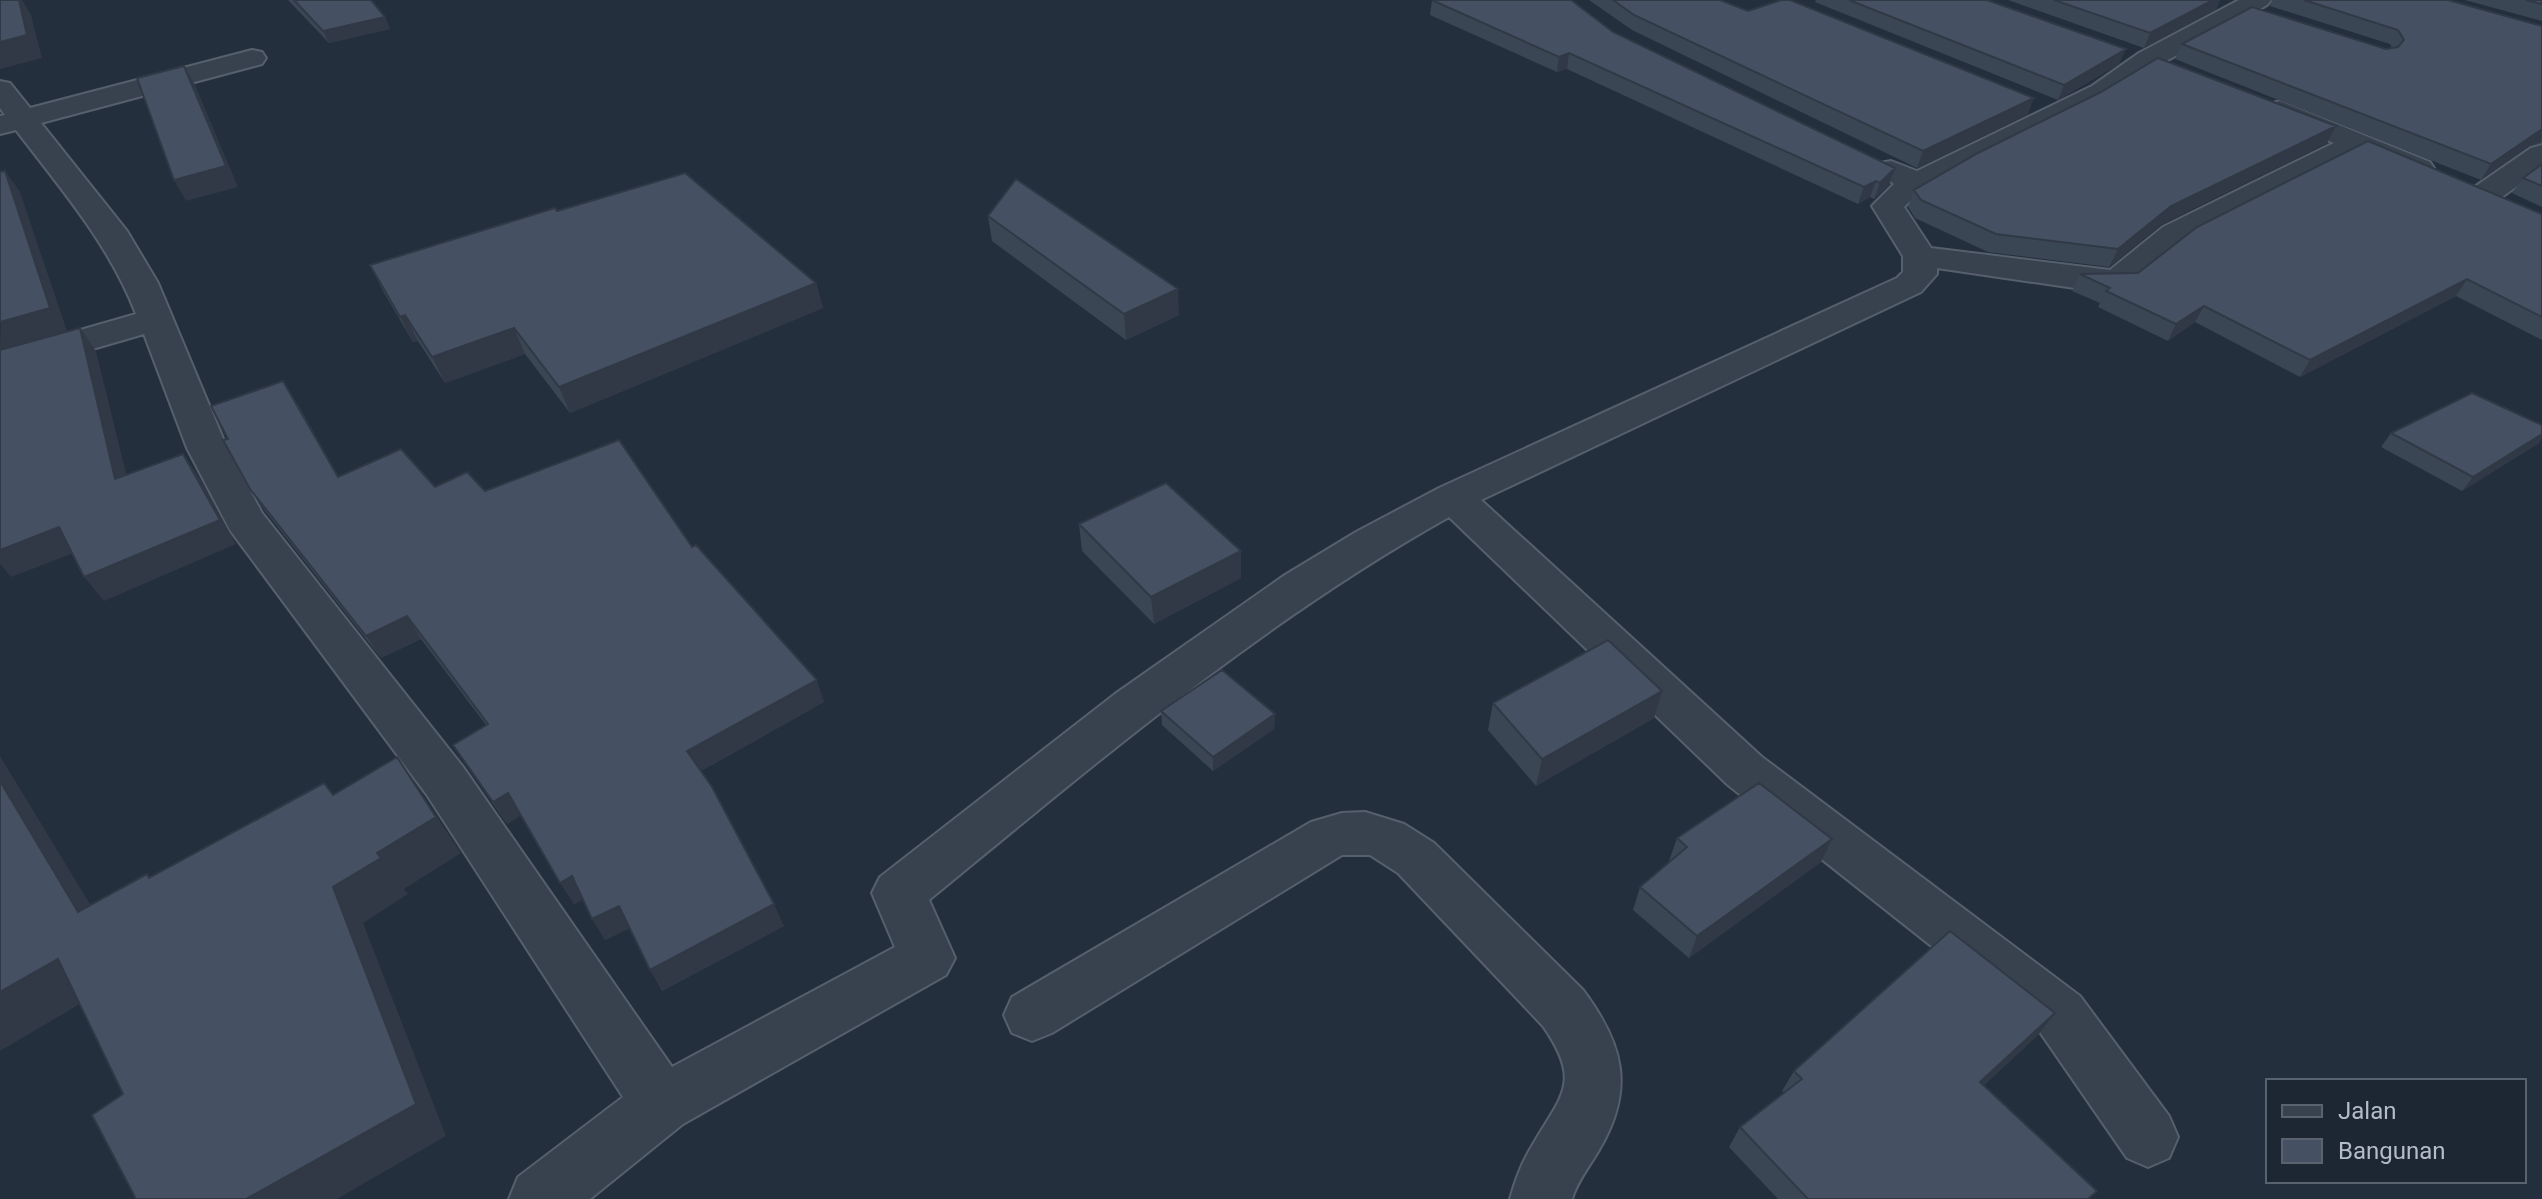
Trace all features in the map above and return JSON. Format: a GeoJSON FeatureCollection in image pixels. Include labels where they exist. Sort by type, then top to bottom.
{"type":"FeatureCollection","features":[{"type":"Feature","properties":{"kind":"street"},"geometry":{"type":"LineString","coordinates":[[540,1199],[662,1104],[927,958],[899,893],[1132,707],[1300,586],[1453,497],[1909,285],[1920,274],[1920,256],[1888,206],[1899,194],[2102,92],[2238,3],[2282,22]]}},
{"type":"Feature","properties":{"kind":"street"},"geometry":{"type":"LineString","coordinates":[[2120,49],[2177,70]]}},
{"type":"Feature","properties":{"kind":"street"},"geometry":{"type":"LineString","coordinates":[[252,58],[8,111],[115,238],[158,319],[207,448],[245,520],[445,781],[662,1104]]}},
{"type":"Feature","properties":{"kind":"street"},"geometry":{"type":"LineString","coordinates":[[2259,102],[2519,211]]}},
{"type":"Feature","properties":{"kind":"street"},"geometry":{"type":"LineString","coordinates":[[2032,103],[2061,114]]}},
{"type":"Feature","properties":{"kind":"street"},"geometry":{"type":"LineString","coordinates":[[1920,256],[2088,280],[2116,280],[2175,234],[2359,142]]}},
{"type":"Feature","properties":{"kind":"street"},"geometry":{"type":"LineString","coordinates":[[2461,185],[2542,154]]}},
{"type":"Feature","properties":{"kind":"street"},"geometry":{"type":"LineString","coordinates":[[1863,156],[1917,183]]}},
{"type":"Feature","properties":{"kind":"street"},"geometry":{"type":"LineString","coordinates":[[0,365],[158,319]]}},
{"type":"Feature","properties":{"kind":"street"},"geometry":{"type":"LineString","coordinates":[[1453,497],[1745,771],[2060,1014],[2148,1137]]}},
{"type":"Feature","properties":{"kind":"street"},"geometry":{"type":"LineString","coordinates":[[1032,1015],[1329,837],[1350,830],[1375,834],[1393,841],[1416,858],[1563,1008],[1580,1030],[1591,1052],[1594,1080],[1587,1116],[1558,1154],[1541,1199]]}},
{"type":"Feature","properties":{"kind":"building"},"geometry":{"type":"Polygon","coordinates":[[[0,0],[19,0],[27,35],[0,42],[0,0]]]}},
{"type":"Feature","properties":{"kind":"building"},"geometry":{"type":"Polygon","coordinates":[[[294,0],[371,0],[385,17],[323,31],[294,0]]]}},
{"type":"Feature","properties":{"kind":"building"},"geometry":{"type":"Polygon","coordinates":[[[1432,0],[1571,0],[1613,32],[1895,168],[1880,183],[1876,181],[1864,187],[1569,53],[1559,57],[1432,0]]]}},
{"type":"Feature","properties":{"kind":"building"},"geometry":{"type":"Polygon","coordinates":[[[1613,0],[1720,0],[1748,11],[1790,0],[2034,98],[1923,151],[1634,15],[1613,0]]]}},
{"type":"Feature","properties":{"kind":"building"},"geometry":{"type":"Polygon","coordinates":[[[1849,0],[1987,0],[2126,49],[2064,85],[1849,0]]]}},
{"type":"Feature","properties":{"kind":"building"},"geometry":{"type":"Polygon","coordinates":[[[2054,0],[2213,0],[2150,33],[2054,0]]]}},
{"type":"Feature","properties":{"kind":"building"},"geometry":{"type":"Polygon","coordinates":[[[2304,0],[2448,0],[2542,26],[2542,129],[2491,164],[2182,44],[2252,7],[2386,49],[2398,47],[2404,40],[2398,30],[2304,0]]]}},
{"type":"Feature","properties":{"kind":"building"},"geometry":{"type":"Polygon","coordinates":[[[2158,58],[2336,126],[2171,206],[2118,249],[1996,234],[1921,200],[1914,190],[1978,153],[2101,92],[2158,58]]]}},
{"type":"Feature","properties":{"kind":"building"},"geometry":{"type":"Polygon","coordinates":[[[184,66],[226,166],[174,180],[137,78],[184,66]]]}},
{"type":"Feature","properties":{"kind":"building"},"geometry":{"type":"Polygon","coordinates":[[[2368,141],[2542,214],[2542,317],[2467,279],[2310,360],[2204,306],[2176,324],[2106,291],[2110,288],[2080,274],[2138,273],[2197,227],[2368,141]]]}},
{"type":"Feature","properties":{"kind":"building"},"geometry":{"type":"Polygon","coordinates":[[[2542,164],[2542,186],[2523,178],[2542,164]]]}},
{"type":"Feature","properties":{"kind":"building"},"geometry":{"type":"Polygon","coordinates":[[[5,171],[50,308],[0,322],[0,172],[5,171]]]}},
{"type":"Feature","properties":{"kind":"building"},"geometry":{"type":"Polygon","coordinates":[[[685,173],[816,283],[559,387],[514,328],[432,357],[405,315],[400,317],[370,265],[555,208],[557,211],[685,173]]]}},
{"type":"Feature","properties":{"kind":"building"},"geometry":{"type":"Polygon","coordinates":[[[1016,179],[1178,289],[1124,314],[988,216],[1016,179]]]}},
{"type":"Feature","properties":{"kind":"building"},"geometry":{"type":"Polygon","coordinates":[[[80,328],[115,479],[183,454],[220,520],[84,577],[59,527],[0,550],[0,350],[80,328]]]}},
{"type":"Feature","properties":{"kind":"building"},"geometry":{"type":"Polygon","coordinates":[[[283,381],[338,477],[401,449],[435,487],[467,472],[485,491],[619,440],[692,547],[696,545],[817,680],[687,751],[712,787],[774,904],[650,970],[619,906],[592,919],[572,876],[560,883],[508,793],[493,802],[453,745],[488,724],[407,616],[366,636],[250,489],[223,440],[228,439],[211,406],[283,381]]]}},
{"type":"Feature","properties":{"kind":"building"},"geometry":{"type":"Polygon","coordinates":[[[2472,393],[2542,425],[2542,434],[2473,477],[2391,433],[2472,393]]]}},
{"type":"Feature","properties":{"kind":"building"},"geometry":{"type":"Polygon","coordinates":[[[1166,483],[1241,551],[1151,597],[1079,524],[1166,483]]]}},
{"type":"Feature","properties":{"kind":"building"},"geometry":{"type":"Polygon","coordinates":[[[1608,640],[1662,691],[1542,759],[1493,703],[1608,640]]]}},
{"type":"Feature","properties":{"kind":"building"},"geometry":{"type":"Polygon","coordinates":[[[1222,670],[1275,714],[1213,757],[1161,711],[1222,670]]]}},
{"type":"Feature","properties":{"kind":"building"},"geometry":{"type":"Polygon","coordinates":[[[397,757],[436,817],[377,853],[381,858],[333,887],[416,1104],[246,1199],[136,1199],[92,1115],[123,1094],[58,959],[0,992],[0,781],[78,912],[147,874],[149,878],[324,783],[333,795],[397,757]]]}},
{"type":"Feature","properties":{"kind":"building"},"geometry":{"type":"Polygon","coordinates":[[[1759,783],[1832,839],[1697,936],[1640,887],[1687,847],[1677,838],[1759,783]]]}},
{"type":"Feature","properties":{"kind":"building"},"geometry":{"type":"Polygon","coordinates":[[[1950,931],[2055,1013],[1980,1082],[2097,1191],[2088,1199],[1808,1199],[1740,1127],[1802,1079],[1794,1071],[1950,931]]]}}]}
